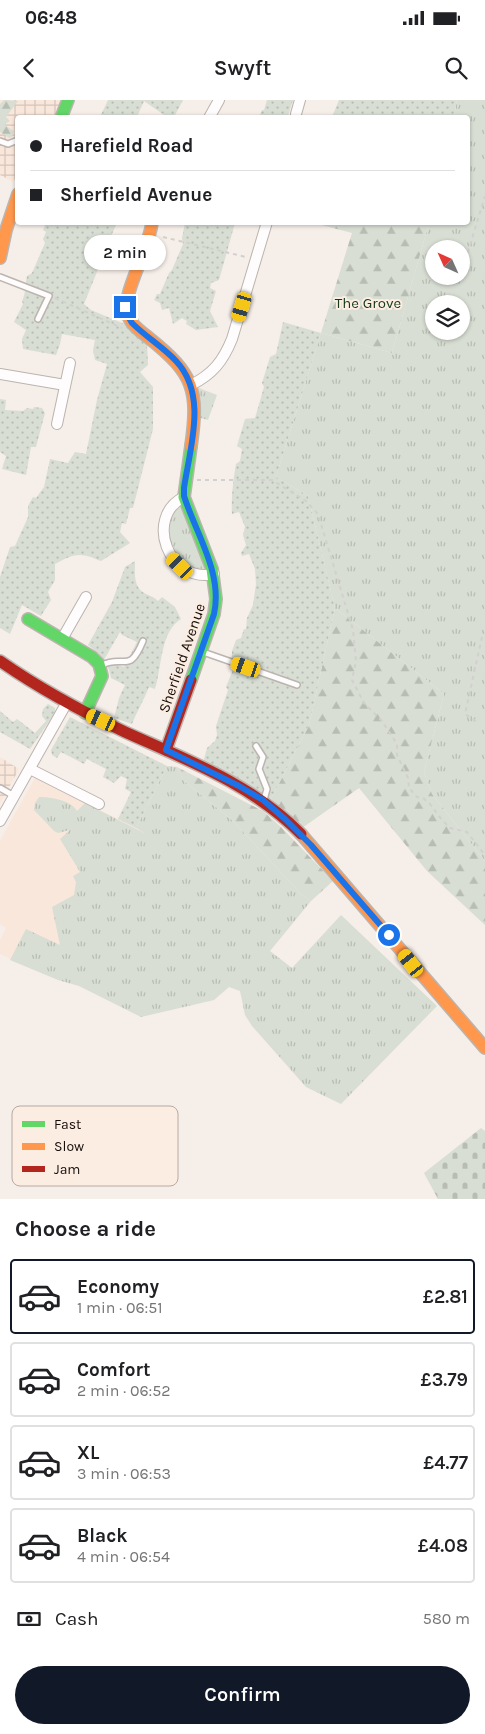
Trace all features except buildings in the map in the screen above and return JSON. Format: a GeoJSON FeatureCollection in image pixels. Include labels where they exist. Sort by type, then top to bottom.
{"type":"FeatureCollection","features":[{"type":"Feature","properties":{"kind":"street"},"geometry":{"type":"LineString","coordinates":[[62,115],[68,100]]}},
{"type":"Feature","properties":{"kind":"street"},"geometry":{"type":"LineString","coordinates":[[211,115],[220,100]]}},
{"type":"Feature","properties":{"kind":"street"},"geometry":{"type":"LineString","coordinates":[[296,114],[300,100]]}},
{"type":"Feature","properties":{"kind":"street"},"geometry":{"type":"LineString","coordinates":[[0,258],[3,229],[15,201]]}},
{"type":"Feature","properties":{"kind":"street"},"geometry":{"type":"LineString","coordinates":[[191,385],[204,379],[212,372],[220,364],[226,352],[232,339],[266,225]]}},
{"type":"Feature","properties":{"kind":"street","name":"Sherfield Avenue"},"geometry":{"type":"LineString","coordinates":[[152,228],[126,300],[127,313],[138,328],[178,363],[191,385],[194,414],[184,496],[214,574],[217,602],[166,750]]}},
{"type":"Feature","properties":{"kind":"street"},"geometry":{"type":"LineString","coordinates":[[57,424],[70,363]]}},
{"type":"Feature","properties":{"kind":"street"},"geometry":{"type":"LineString","coordinates":[[0,374],[65,385]]}},
{"type":"Feature","properties":{"kind":"street"},"geometry":{"type":"LineString","coordinates":[[184,496],[174,503],[166,520],[164,540],[168,551],[180,566],[194,574],[205,576],[214,574]]}},
{"type":"Feature","properties":{"kind":"street"},"geometry":{"type":"LineString","coordinates":[[62,639],[86,597]]}},
{"type":"Feature","properties":{"kind":"street"},"geometry":{"type":"LineString","coordinates":[[28,619],[92,657],[100,667],[102,676],[100,684],[85,713]]}},
{"type":"Feature","properties":{"kind":"street"},"geometry":{"type":"LineString","coordinates":[[0,661],[35,686],[66,704],[166,750],[239,786],[263,801],[285,819],[311,845],[377,921],[423,978],[485,1048]]}},
{"type":"Feature","properties":{"kind":"street"},"geometry":{"type":"LineString","coordinates":[[0,821],[66,704]]}},
{"type":"Feature","properties":{"kind":"street"},"geometry":{"type":"LineString","coordinates":[[30,769],[99,804]]}},
{"type":"Feature","properties":{"kind":"lane"},"geometry":{"type":"LineString","coordinates":[[0,141],[8,144],[15,141]]}},
{"type":"Feature","properties":{"kind":"lane"},"geometry":{"type":"LineString","coordinates":[[0,277],[49,296],[38,319]]}},
{"type":"Feature","properties":{"kind":"lane"},"geometry":{"type":"LineString","coordinates":[[100,667],[107,663],[121,663],[132,660],[137,656],[143,641]]}},
{"type":"Feature","properties":{"kind":"lane"},"geometry":{"type":"LineString","coordinates":[[201,651],[297,684]]}},
{"type":"Feature","properties":{"kind":"lane"},"geometry":{"type":"LineString","coordinates":[[256,746],[263,757],[259,769],[267,789],[263,801]]}},
{"type":"Feature","properties":{"kind":"lane"},"geometry":{"type":"LineString","coordinates":[[0,788],[14,796]]}},
{"type":"Feature","properties":{"kind":"path"},"geometry":{"type":"LineString","coordinates":[[470,245],[485,196]]}},
{"type":"Feature","properties":{"kind":"path"},"geometry":{"type":"LineString","coordinates":[[152,228],[256,260]]}},
{"type":"Feature","properties":{"kind":"path"},"geometry":{"type":"LineString","coordinates":[[49,296],[122,329]]}},
{"type":"Feature","properties":{"kind":"path"},"geometry":{"type":"LineString","coordinates":[[185,479],[272,480],[306,501],[318,514],[353,630],[356,661],[352,680],[364,703],[382,721],[397,744],[397,755],[408,778],[409,788],[417,797],[423,798],[430,804],[450,828],[467,832],[485,856]]}},
{"type":"Feature","properties":{"kind":"path"},"geometry":{"type":"LineString","coordinates":[[476,721],[465,714],[482,637]]}},
{"type":"Feature","properties":{"kind":"shaded area"},"geometry":{"type":"Polygon","coordinates":[[[0,100],[62,100],[56,115],[15,115],[15,179],[13,182],[0,175],[0,100]]]}},
{"type":"Feature","properties":{"kind":"shaded area"},"geometry":{"type":"Polygon","coordinates":[[[0,757],[19,769],[0,804],[0,757]]]}},
{"type":"Feature","properties":{"kind":"shaded area"},"geometry":{"type":"Polygon","coordinates":[[[35,778],[167,845],[58,980],[0,954],[0,940],[6,928],[0,924],[0,841],[35,778]]]}},
{"type":"Feature","properties":{"kind":"green space"},"geometry":{"type":"Polygon","coordinates":[[[4,100],[18,101],[6,117],[10,121],[5,124],[6,126],[14,131],[12,137],[9,138],[0,132],[0,104],[4,100]]]}},
{"type":"Feature","properties":{"kind":"green space"},"geometry":{"type":"Polygon","coordinates":[[[108,100],[183,100],[175,115],[164,115],[144,101],[138,115],[101,115],[108,100]]]}},
{"type":"Feature","properties":{"kind":"green space"},"geometry":{"type":"Polygon","coordinates":[[[267,100],[293,100],[288,115],[260,115],[262,110],[264,110],[267,100]]]}},
{"type":"Feature","properties":{"kind":"green space"},"geometry":{"type":"Polygon","coordinates":[[[339,100],[457,100],[454,115],[333,115],[339,100]]]}},
{"type":"Feature","properties":{"kind":"green space"},"geometry":{"type":"Polygon","coordinates":[[[457,100],[485,100],[485,861],[432,794],[424,772],[444,694],[335,608],[308,496],[276,477],[321,333],[392,353],[428,225],[470,225],[470,115],[454,115],[457,100]]]}},
{"type":"Feature","properties":{"kind":"green space"},"geometry":{"type":"Polygon","coordinates":[[[45,225],[116,225],[106,247],[108,250],[106,255],[108,256],[107,258],[103,257],[84,304],[91,310],[127,325],[147,344],[148,365],[140,372],[153,387],[153,429],[133,508],[130,508],[126,524],[122,523],[120,532],[130,543],[101,561],[88,556],[78,555],[55,564],[55,580],[48,592],[51,600],[41,616],[22,605],[10,634],[0,628],[0,577],[10,547],[15,546],[28,517],[28,506],[33,497],[36,498],[44,487],[50,459],[68,463],[75,452],[86,454],[97,400],[107,364],[95,360],[93,350],[95,340],[62,334],[56,355],[23,349],[22,339],[26,330],[14,322],[23,304],[27,276],[32,273],[45,243],[43,239],[46,232],[43,230],[45,225]]]}},
{"type":"Feature","properties":{"kind":"green space"},"geometry":{"type":"Polygon","coordinates":[[[185,225],[234,225],[219,280],[211,283],[210,288],[216,291],[210,311],[218,327],[196,330],[186,324],[187,321],[182,318],[173,324],[169,308],[162,310],[160,303],[154,300],[157,294],[160,294],[172,270],[183,244],[185,225]]]}},
{"type":"Feature","properties":{"kind":"green space","name":"The Grove"},"geometry":{"type":"Polygon","coordinates":[[[322,225],[428,225],[392,353],[321,333],[352,233],[322,225]]]}},
{"type":"Feature","properties":{"kind":"green space"},"geometry":{"type":"Polygon","coordinates":[[[283,322],[321,333],[276,477],[308,496],[335,608],[309,725],[271,799],[203,763],[207,748],[215,741],[217,735],[216,726],[232,672],[232,651],[236,640],[241,638],[244,629],[246,629],[247,618],[253,605],[256,584],[255,569],[249,554],[242,556],[241,553],[246,545],[243,535],[245,527],[239,512],[232,514],[235,470],[236,464],[240,461],[242,449],[237,446],[245,419],[255,418],[264,387],[262,383],[270,357],[276,354],[283,322]]]}},
{"type":"Feature","properties":{"kind":"green space"},"geometry":{"type":"Polygon","coordinates":[[[199,388],[217,395],[208,420],[197,417],[199,388]]]}},
{"type":"Feature","properties":{"kind":"green space"},"geometry":{"type":"Polygon","coordinates":[[[0,399],[6,400],[5,410],[23,411],[27,408],[33,409],[34,407],[42,408],[45,413],[36,447],[31,447],[26,475],[2,469],[6,456],[0,452],[0,399]]]}},
{"type":"Feature","properties":{"kind":"green space"},"geometry":{"type":"Polygon","coordinates":[[[181,505],[206,563],[203,572],[182,563],[170,549],[168,529],[173,511],[181,505]]]}},
{"type":"Feature","properties":{"kind":"green space"},"geometry":{"type":"Polygon","coordinates":[[[135,561],[135,578],[140,590],[158,601],[162,597],[175,607],[181,619],[174,625],[165,641],[155,689],[149,687],[132,724],[114,718],[119,698],[125,685],[111,678],[108,666],[113,663],[124,667],[137,642],[122,635],[120,632],[103,660],[88,645],[112,602],[125,567],[135,561]]]}},
{"type":"Feature","properties":{"kind":"green space"},"geometry":{"type":"Polygon","coordinates":[[[335,608],[444,694],[424,772],[432,794],[485,861],[485,925],[427,871],[359,788],[302,828],[271,799],[309,725],[335,608]]]}},
{"type":"Feature","properties":{"kind":"green space"},"geometry":{"type":"Polygon","coordinates":[[[48,704],[55,708],[55,713],[30,749],[0,732],[0,711],[13,722],[17,719],[35,733],[46,721],[42,716],[43,709],[48,704]]]}},
{"type":"Feature","properties":{"kind":"green space"},"geometry":{"type":"Polygon","coordinates":[[[70,717],[167,766],[136,828],[118,819],[131,792],[125,789],[127,779],[121,776],[114,783],[103,777],[106,769],[87,759],[84,764],[61,752],[57,758],[52,755],[51,750],[70,717]]]}},
{"type":"Feature","properties":{"kind":"green space"},"geometry":{"type":"Polygon","coordinates":[[[167,766],[177,767],[183,780],[232,820],[302,895],[311,901],[270,951],[292,968],[341,915],[437,1006],[341,1104],[306,1087],[252,1026],[245,1015],[240,991],[229,987],[214,1000],[141,1017],[79,986],[58,980],[10,960],[26,929],[60,945],[52,907],[74,895],[76,882],[73,876],[80,872],[60,839],[70,830],[58,833],[54,831],[34,810],[35,803],[39,797],[66,802],[77,811],[85,803],[146,834],[136,828],[167,766]]]}},
{"type":"Feature","properties":{"kind":"green space"},"geometry":{"type":"Polygon","coordinates":[[[177,767],[263,811],[333,881],[311,901],[302,895],[232,820],[183,780],[177,767]]]}},
{"type":"Feature","properties":{"kind":"green space"},"geometry":{"type":"Polygon","coordinates":[[[481,1128],[485,1131],[485,1199],[438,1199],[424,1173],[481,1128]]]}},
{"type":"Feature","properties":{"kind":"traffic: fast"},"geometry":{"type":"LineString","coordinates":[[62,115],[68,100]]}},
{"type":"Feature","properties":{"kind":"traffic: fast"},"geometry":{"type":"LineString","coordinates":[[191,446],[184,497],[212,569],[216,599],[214,614],[191,680]]}},
{"type":"Feature","properties":{"kind":"traffic: fast"},"geometry":{"type":"LineString","coordinates":[[28,619],[92,657],[99,664],[102,676],[85,713]]}},
{"type":"Feature","properties":{"kind":"traffic: slow"},"geometry":{"type":"LineString","coordinates":[[0,258],[6,230],[15,203]]}},
{"type":"Feature","properties":{"kind":"traffic: slow"},"geometry":{"type":"LineString","coordinates":[[151,225],[147,244],[132,282],[127,313],[130,321],[176,362],[190,384],[194,411],[191,446]]}},
{"type":"Feature","properties":{"kind":"traffic: slow"},"geometry":{"type":"LineString","coordinates":[[301,834],[485,1048]]}},
{"type":"Feature","properties":{"kind":"traffic: jam"},"geometry":{"type":"LineString","coordinates":[[0,661],[77,708],[195,763],[240,787],[282,816],[301,834]]}},
{"type":"Feature","properties":{"kind":"traffic: jam"},"geometry":{"type":"LineString","coordinates":[[166,750],[191,680]]}},
{"type":"Feature","properties":{"kind":"route"},"geometry":{"type":"LineString","coordinates":[[125,307],[132,323],[178,363],[191,385],[194,414],[184,496],[214,574],[217,594],[214,614],[166,750],[193,762],[263,800],[311,845],[389,935]]}}]}
